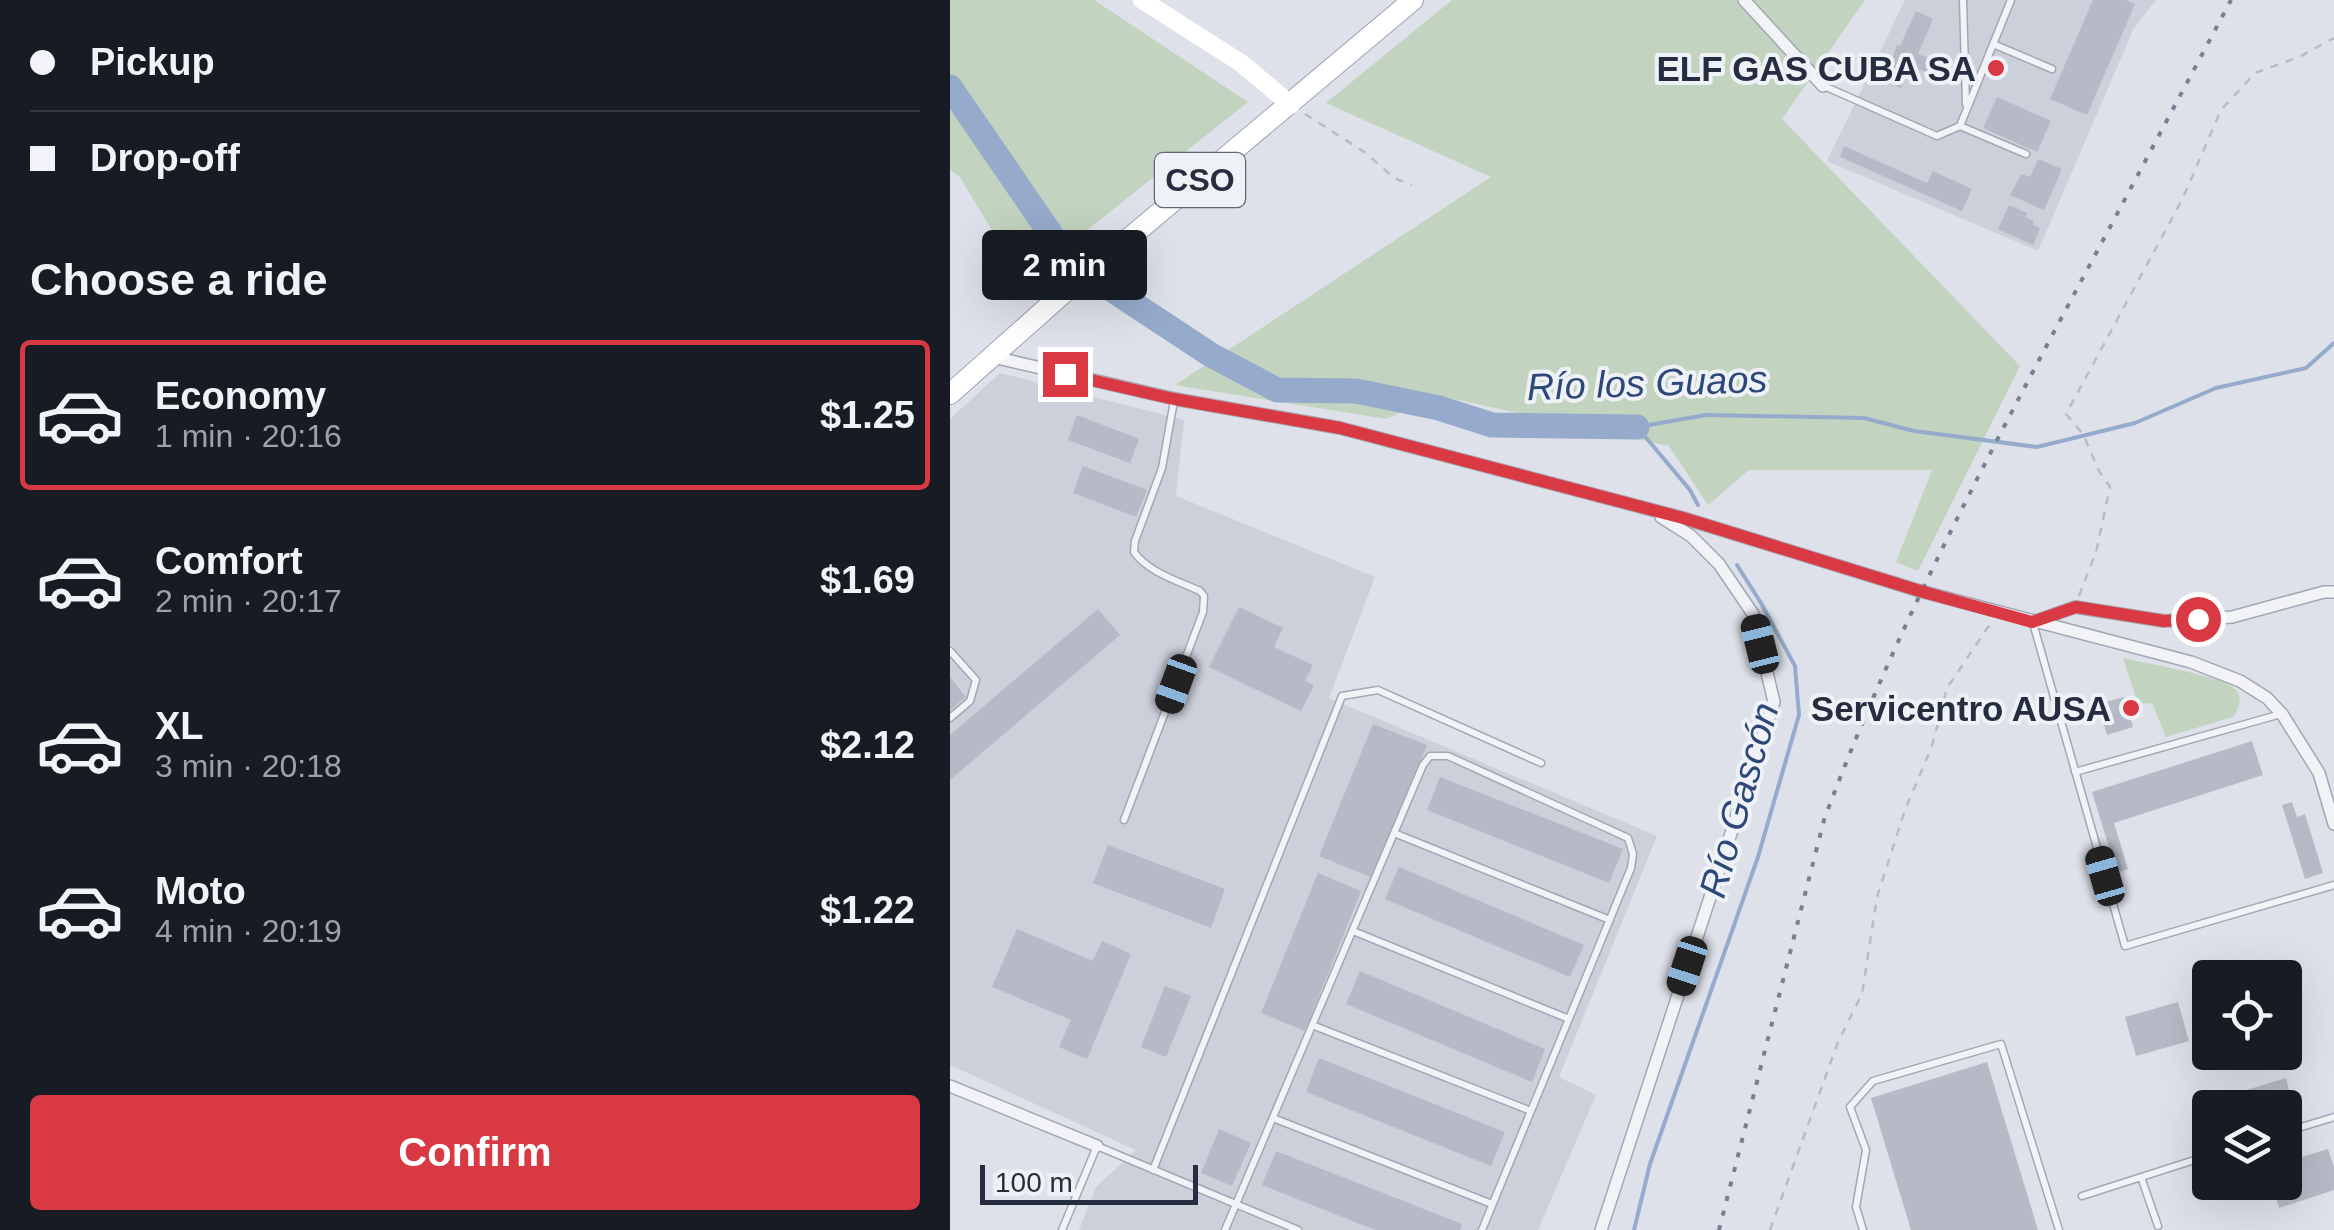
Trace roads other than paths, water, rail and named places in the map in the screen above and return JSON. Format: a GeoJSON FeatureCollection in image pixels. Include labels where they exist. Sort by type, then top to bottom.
{"type":"FeatureCollection","features":[{"type":"Feature","properties":{"kind":"main road","name":"CSO"},"geometry":{"type":"LineString","coordinates":[[950,394],[1059,297],[1413,0]]}},
{"type":"Feature","properties":{"kind":"street"},"geometry":{"type":"LineString","coordinates":[[1142,0],[1240,63],[1291,105]]}},
{"type":"Feature","properties":{"kind":"street"},"geometry":{"type":"LineString","coordinates":[[1744,0],[1823,86]]}},
{"type":"Feature","properties":{"kind":"street"},"geometry":{"type":"LineString","coordinates":[[992,357],[1174,399],[1340,428],[1649,510],[2009,616],[2191,662],[2240,680],[2282,714],[2320,772],[2334,824]]}},
{"type":"Feature","properties":{"kind":"street"},"geometry":{"type":"LineString","coordinates":[[1601,1230],[1774,702],[1753,614],[1720,564],[1690,536],[1649,510]]}},
{"type":"Feature","properties":{"kind":"street"},"geometry":{"type":"LineString","coordinates":[[2032,622],[2076,607],[2164,621],[2232,618],[2334,592]]}},
{"type":"Feature","properties":{"kind":"street"},"geometry":{"type":"LineString","coordinates":[[950,1086],[1096,1146]]}},
{"type":"Feature","properties":{"kind":"lane"},"geometry":{"type":"LineString","coordinates":[[1963,0],[1966,111]]}},
{"type":"Feature","properties":{"kind":"lane"},"geometry":{"type":"LineString","coordinates":[[1823,86],[1937,136],[1960,126],[2011,0]]}},
{"type":"Feature","properties":{"kind":"lane"},"geometry":{"type":"LineString","coordinates":[[1993,44],[2052,69]]}},
{"type":"Feature","properties":{"kind":"lane"},"geometry":{"type":"LineString","coordinates":[[1960,126],[2026,154]]}},
{"type":"Feature","properties":{"kind":"lane"},"geometry":{"type":"LineString","coordinates":[[1124,820],[1203,612],[1204,596],[1200,591],[1160,573],[1139,560],[1134,552],[1162,468],[1174,399]]}},
{"type":"Feature","properties":{"kind":"lane"},"geometry":{"type":"LineString","coordinates":[[2032,622],[2125,946],[2334,885]]}},
{"type":"Feature","properties":{"kind":"lane"},"geometry":{"type":"LineString","coordinates":[[950,650],[976,680],[970,701],[950,718]]}},
{"type":"Feature","properties":{"kind":"lane"},"geometry":{"type":"LineString","coordinates":[[1153,1170],[1342,696],[1378,690],[1541,762]]}},
{"type":"Feature","properties":{"kind":"lane"},"geometry":{"type":"LineString","coordinates":[[2076,772],[2282,714]]}},
{"type":"Feature","properties":{"kind":"lane"},"geometry":{"type":"LineString","coordinates":[[1225,1230],[1423,765],[1430,756],[1448,756],[1628,838],[1633,854],[1631,868],[1482,1230]]}},
{"type":"Feature","properties":{"kind":"lane"},"geometry":{"type":"LineString","coordinates":[[1394,833],[1610,920]]}},
{"type":"Feature","properties":{"kind":"lane"},"geometry":{"type":"LineString","coordinates":[[1353,930],[1569,1019]]}},
{"type":"Feature","properties":{"kind":"lane"},"geometry":{"type":"LineString","coordinates":[[1312,1026],[1531,1111]]}},
{"type":"Feature","properties":{"kind":"lane"},"geometry":{"type":"LineString","coordinates":[[1863,1230],[1856,1207],[1866,1150],[1850,1107],[1874,1080],[2001,1044],[2059,1230]]}},
{"type":"Feature","properties":{"kind":"lane"},"geometry":{"type":"LineString","coordinates":[[2302,1127],[2334,1117]]}},
{"type":"Feature","properties":{"kind":"lane"},"geometry":{"type":"LineString","coordinates":[[1273,1118],[1492,1204]]}},
{"type":"Feature","properties":{"kind":"lane"},"geometry":{"type":"LineString","coordinates":[[1062,1230],[1096,1146],[1298,1230]]}},
{"type":"Feature","properties":{"kind":"lane"},"geometry":{"type":"LineString","coordinates":[[2082,1196],[2192,1161]]}},
{"type":"Feature","properties":{"kind":"lane"},"geometry":{"type":"LineString","coordinates":[[2141,1177],[2158,1226]]}},
{"type":"Feature","properties":{"kind":"waterway","name":"Río los Guaos"},"geometry":{"type":"LineString","coordinates":[[950,87],[1076,266],[1211,355],[1277,390],[1356,391],[1439,408],[1492,425],[1637,427]]}},
{"type":"Feature","properties":{"kind":"waterway","name":"Río los Guaos"},"geometry":{"type":"LineString","coordinates":[[1698,505],[1637,427],[1706,415],[1864,418],[1914,431],[2037,447],[2135,423],[2216,388],[2306,368],[2334,343]]}},
{"type":"Feature","properties":{"kind":"waterway","name":"Río Gascón"},"geometry":{"type":"LineString","coordinates":[[1634,1230],[1650,1164],[1758,857],[1799,715],[1795,666],[1737,565]]}},
{"type":"Feature","properties":{"kind":"railway"},"geometry":{"type":"LineString","coordinates":[[1719,1230],[1824,820],[1875,694],[2024,388],[2231,0]]}},
{"type":"Feature","properties":{"kind":"place","name":"ELF GAS CUBA SA"},"geometry":{"type":"Point","coordinates":[1996,68]}},
{"type":"Feature","properties":{"kind":"place","name":"Servicentro AUSA"},"geometry":{"type":"Point","coordinates":[2131,708]}}]}
